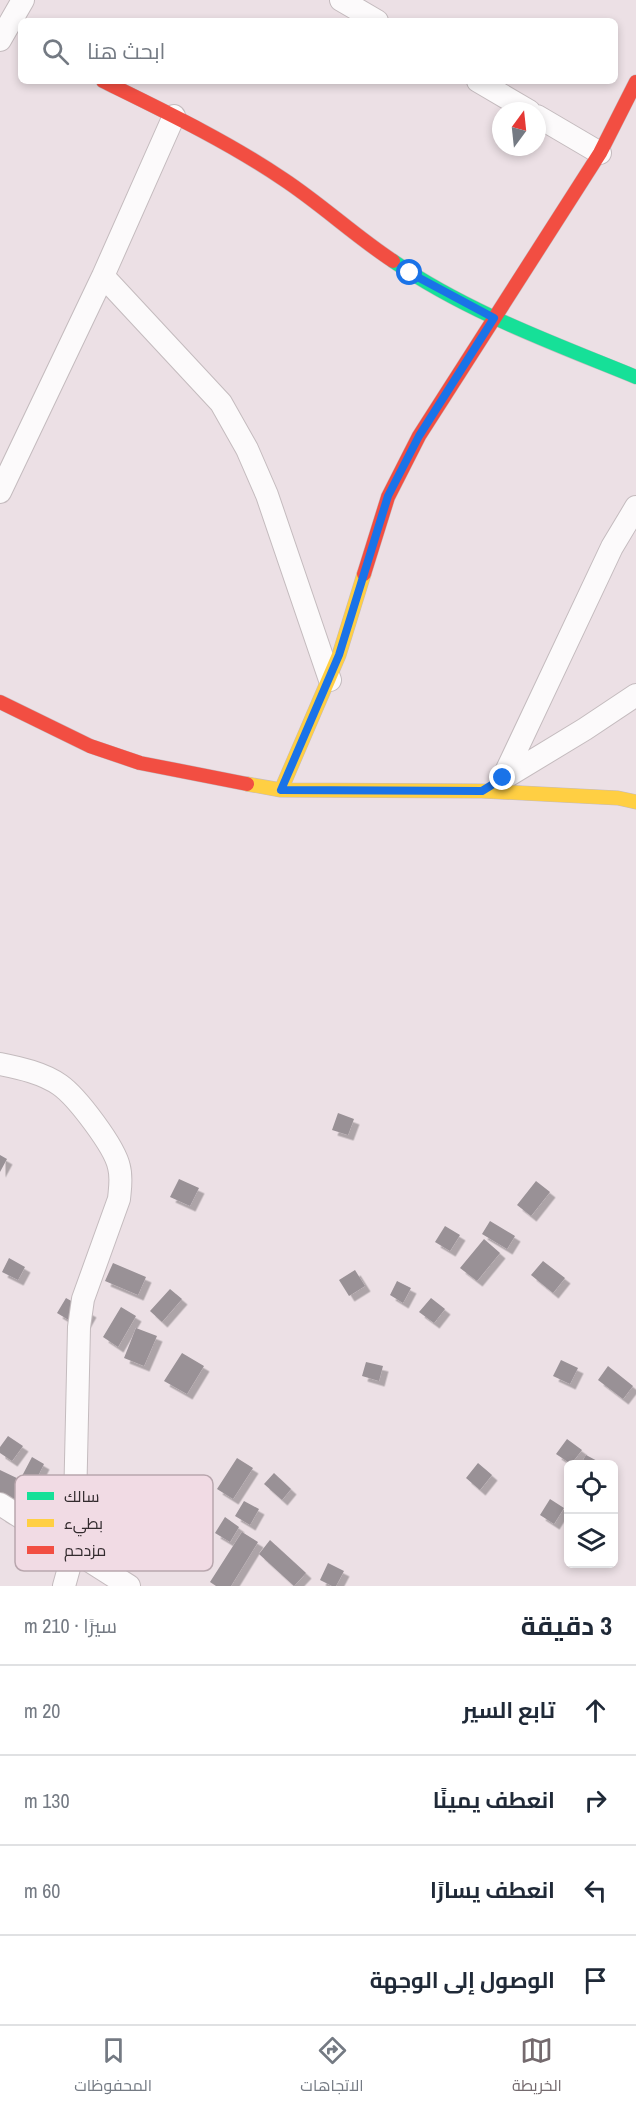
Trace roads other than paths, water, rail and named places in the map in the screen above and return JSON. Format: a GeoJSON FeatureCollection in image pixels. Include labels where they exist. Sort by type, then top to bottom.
{"type":"FeatureCollection","features":[{"type":"Feature","properties":{"kind":"street"},"geometry":{"type":"LineString","coordinates":[[6,36],[23,0]]}},
{"type":"Feature","properties":{"kind":"street"},"geometry":{"type":"LineString","coordinates":[[341,0],[372,18]]}},
{"type":"Feature","properties":{"kind":"street"},"geometry":{"type":"LineString","coordinates":[[281,790],[330,680],[388,496],[419,436],[600,153],[630,112],[636,82]]}},
{"type":"Feature","properties":{"kind":"street"},"geometry":{"type":"LineString","coordinates":[[109,84],[174,116],[258,163],[285,180],[373,248],[410,273],[494,318],[636,376]]}},
{"type":"Feature","properties":{"kind":"street"},"geometry":{"type":"LineString","coordinates":[[483,84],[514,102]]}},
{"type":"Feature","properties":{"kind":"street"},"geometry":{"type":"LineString","coordinates":[[0,492],[102,276],[174,116]]}},
{"type":"Feature","properties":{"kind":"street"},"geometry":{"type":"LineString","coordinates":[[546,121],[600,153]]}},
{"type":"Feature","properties":{"kind":"street"},"geometry":{"type":"LineString","coordinates":[[102,276],[221,403],[247,449],[267,495],[330,680]]}},
{"type":"Feature","properties":{"kind":"street"},"geometry":{"type":"LineString","coordinates":[[503,778],[612,547],[636,507]]}},
{"type":"Feature","properties":{"kind":"street"},"geometry":{"type":"LineString","coordinates":[[482,791],[585,729],[636,695]]}},
{"type":"Feature","properties":{"kind":"street"},"geometry":{"type":"LineString","coordinates":[[0,702],[90,746],[140,763],[281,790],[482,791],[618,798],[636,802]]}},
{"type":"Feature","properties":{"kind":"street"},"geometry":{"type":"LineString","coordinates":[[0,1064],[27,1070],[60,1085],[96,1124],[119,1164],[121,1182],[119,1199],[83,1299],[79,1327],[76,1475]]}},
{"type":"Feature","properties":{"kind":"street"},"geometry":{"type":"LineString","coordinates":[[0,1504],[15,1513]]}},
{"type":"Feature","properties":{"kind":"street"},"geometry":{"type":"LineString","coordinates":[[64,1586],[68,1571]]}},
{"type":"Feature","properties":{"kind":"street"},"geometry":{"type":"LineString","coordinates":[[106,1571],[129,1586]]}}]}
